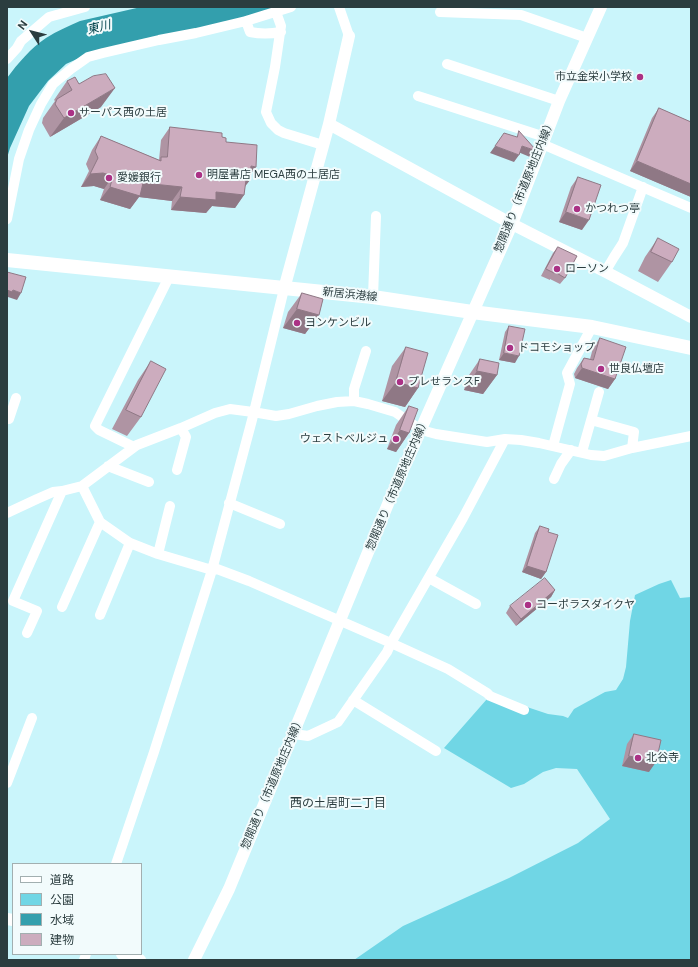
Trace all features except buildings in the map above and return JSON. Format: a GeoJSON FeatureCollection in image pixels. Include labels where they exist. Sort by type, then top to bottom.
{"type":"FeatureCollection","features":[{"type":"Feature","properties":{"kind":"main road","name":"新居浜港線"},"geometry":{"type":"LineString","coordinates":[[7,260],[373,297],[472,312],[592,327],[691,348]]}},
{"type":"Feature","properties":{"kind":"street"},"geometry":{"type":"LineString","coordinates":[[7,59],[21,41],[49,18],[85,7]]}},
{"type":"Feature","properties":{"kind":"street"},"geometry":{"type":"LineString","coordinates":[[7,219],[19,159],[29,130],[41,104],[53,84],[71,69],[88,57],[246,21],[291,7]]}},
{"type":"Feature","properties":{"kind":"street"},"geometry":{"type":"LineString","coordinates":[[116,863],[154,752],[212,570],[284,289],[329,124],[349,36],[339,7]]}},
{"type":"Feature","properties":{"kind":"street","name":"惣開通り（市道原地庄内線）"},"geometry":{"type":"LineString","coordinates":[[194,960],[229,889],[390,499],[512,224],[559,101],[601,7]]}},
{"type":"Feature","properties":{"kind":"street"},"geometry":{"type":"LineString","coordinates":[[276,12],[282,26],[266,112],[271,123],[278,130],[323,146]]}},
{"type":"Feature","properties":{"kind":"street"},"geometry":{"type":"LineString","coordinates":[[440,12],[521,15],[587,38]]}},
{"type":"Feature","properties":{"kind":"street"},"geometry":{"type":"LineString","coordinates":[[246,21],[250,32],[257,34],[281,32]]}},
{"type":"Feature","properties":{"kind":"street"},"geometry":{"type":"LineString","coordinates":[[447,64],[559,101]]}},
{"type":"Feature","properties":{"kind":"street"},"geometry":{"type":"LineString","coordinates":[[418,96],[543,141],[643,188],[691,208]]}},
{"type":"Feature","properties":{"kind":"street"},"geometry":{"type":"LineString","coordinates":[[329,124],[512,224],[691,317]]}},
{"type":"Feature","properties":{"kind":"street"},"geometry":{"type":"LineString","coordinates":[[606,272],[623,243],[643,188]]}},
{"type":"Feature","properties":{"kind":"street"},"geometry":{"type":"LineString","coordinates":[[373,297],[376,216]]}},
{"type":"Feature","properties":{"kind":"street"},"geometry":{"type":"LineString","coordinates":[[134,447],[99,430],[94,426],[169,277]]}},
{"type":"Feature","properties":{"kind":"street"},"geometry":{"type":"LineString","coordinates":[[553,446],[570,384],[567,373],[592,327]]}},
{"type":"Feature","properties":{"kind":"street"},"geometry":{"type":"LineString","coordinates":[[354,402],[354,389],[366,351]]}},
{"type":"Feature","properties":{"kind":"street"},"geometry":{"type":"LineString","coordinates":[[582,452],[599,392]]}},
{"type":"Feature","properties":{"kind":"street"},"geometry":{"type":"LineString","coordinates":[[7,418],[9,419],[16,398]]}},
{"type":"Feature","properties":{"kind":"street"},"geometry":{"type":"LineString","coordinates":[[7,513],[53,492],[82,486],[137,445],[182,428],[215,413],[230,410],[276,416],[337,402],[354,402],[368,404],[394,412],[421,430],[487,442],[505,439],[521,440],[591,455],[604,456],[632,448],[691,436]]}},
{"type":"Feature","properties":{"kind":"street"},"geometry":{"type":"LineString","coordinates":[[591,420],[634,432],[632,448]]}},
{"type":"Feature","properties":{"kind":"street"},"geometry":{"type":"LineString","coordinates":[[177,470],[186,437],[182,428]]}},
{"type":"Feature","properties":{"kind":"street"},"geometry":{"type":"LineString","coordinates":[[294,734],[308,736],[338,722],[387,652],[463,518],[505,439]]}},
{"type":"Feature","properties":{"kind":"street"},"geometry":{"type":"LineString","coordinates":[[554,479],[561,464],[571,450]]}},
{"type":"Feature","properties":{"kind":"street"},"geometry":{"type":"LineString","coordinates":[[108,466],[149,482]]}},
{"type":"Feature","properties":{"kind":"street"},"geometry":{"type":"LineString","coordinates":[[82,486],[100,522],[130,543],[158,554],[212,570],[217,569],[249,581],[448,669],[488,693],[490,696],[524,710]]}},
{"type":"Feature","properties":{"kind":"street"},"geometry":{"type":"LineString","coordinates":[[27,633],[37,611],[14,601],[62,491]]}},
{"type":"Feature","properties":{"kind":"street"},"geometry":{"type":"LineString","coordinates":[[229,503],[280,524]]}},
{"type":"Feature","properties":{"kind":"street"},"geometry":{"type":"LineString","coordinates":[[158,554],[170,506]]}},
{"type":"Feature","properties":{"kind":"street"},"geometry":{"type":"LineString","coordinates":[[62,607],[100,522]]}},
{"type":"Feature","properties":{"kind":"street"},"geometry":{"type":"LineString","coordinates":[[100,614],[130,543]]}},
{"type":"Feature","properties":{"kind":"street"},"geometry":{"type":"LineString","coordinates":[[429,578],[476,604]]}},
{"type":"Feature","properties":{"kind":"street"},"geometry":{"type":"LineString","coordinates":[[353,700],[436,751]]}},
{"type":"Feature","properties":{"kind":"street"},"geometry":{"type":"LineString","coordinates":[[7,783],[32,718]]}},
{"type":"Feature","properties":{"kind":"street"},"geometry":{"type":"LineString","coordinates":[[125,955],[140,960]]}},
{"type":"Feature","properties":{"kind":"green space"},"geometry":{"type":"Polygon","coordinates":[[[671,580],[680,598],[691,597],[691,960],[354,960],[403,926],[509,878],[578,843],[610,819],[577,769],[556,768],[543,772],[524,784],[511,788],[444,748],[487,699],[527,707],[548,714],[568,718],[574,709],[605,692],[616,690],[623,679],[626,667],[630,621],[635,595],[671,580]]]}},
{"type":"Feature","properties":{"kind":"water","name":"東川"},"geometry":{"type":"Polygon","coordinates":[[[141,7],[278,7],[261,13],[77,59],[66,64],[48,81],[29,106],[7,158],[7,78],[20,61],[35,46],[46,38],[80,21],[141,7]]]}},
{"type":"Feature","properties":{"kind":"place","name":"市立金栄小学校"},"geometry":{"type":"Point","coordinates":[640,77]}},
{"type":"Feature","properties":{"kind":"place","name":"サーパス西の土居"},"geometry":{"type":"Point","coordinates":[71,113]}},
{"type":"Feature","properties":{"kind":"place","name":"明屋書店 MEGA西の土居店"},"geometry":{"type":"Point","coordinates":[199,175]}},
{"type":"Feature","properties":{"kind":"place","name":"愛媛銀行"},"geometry":{"type":"Point","coordinates":[109,178]}},
{"type":"Feature","properties":{"kind":"place","name":"かつれつ亭"},"geometry":{"type":"Point","coordinates":[577,209]}},
{"type":"Feature","properties":{"kind":"place","name":"ローソン"},"geometry":{"type":"Point","coordinates":[557,269]}},
{"type":"Feature","properties":{"kind":"place","name":"ヨンケンビル"},"geometry":{"type":"Point","coordinates":[297,323]}},
{"type":"Feature","properties":{"kind":"place","name":"ドコモショップ"},"geometry":{"type":"Point","coordinates":[510,348]}},
{"type":"Feature","properties":{"kind":"place","name":"世良仏壇店"},"geometry":{"type":"Point","coordinates":[601,369]}},
{"type":"Feature","properties":{"kind":"place","name":"プレせランスF"},"geometry":{"type":"Point","coordinates":[400,382]}},
{"type":"Feature","properties":{"kind":"place","name":"ウェストベルジュ"},"geometry":{"type":"Point","coordinates":[396,439]}},
{"type":"Feature","properties":{"kind":"place","name":"コーポラスダイクヤ"},"geometry":{"type":"Point","coordinates":[528,605]}},
{"type":"Feature","properties":{"kind":"place","name":"北谷寺"},"geometry":{"type":"Point","coordinates":[638,758]}},
{"type":"Feature","properties":{"kind":"district","name":"西の土居町二丁目"},"geometry":{"type":"Point","coordinates":[338,804]}}]}
